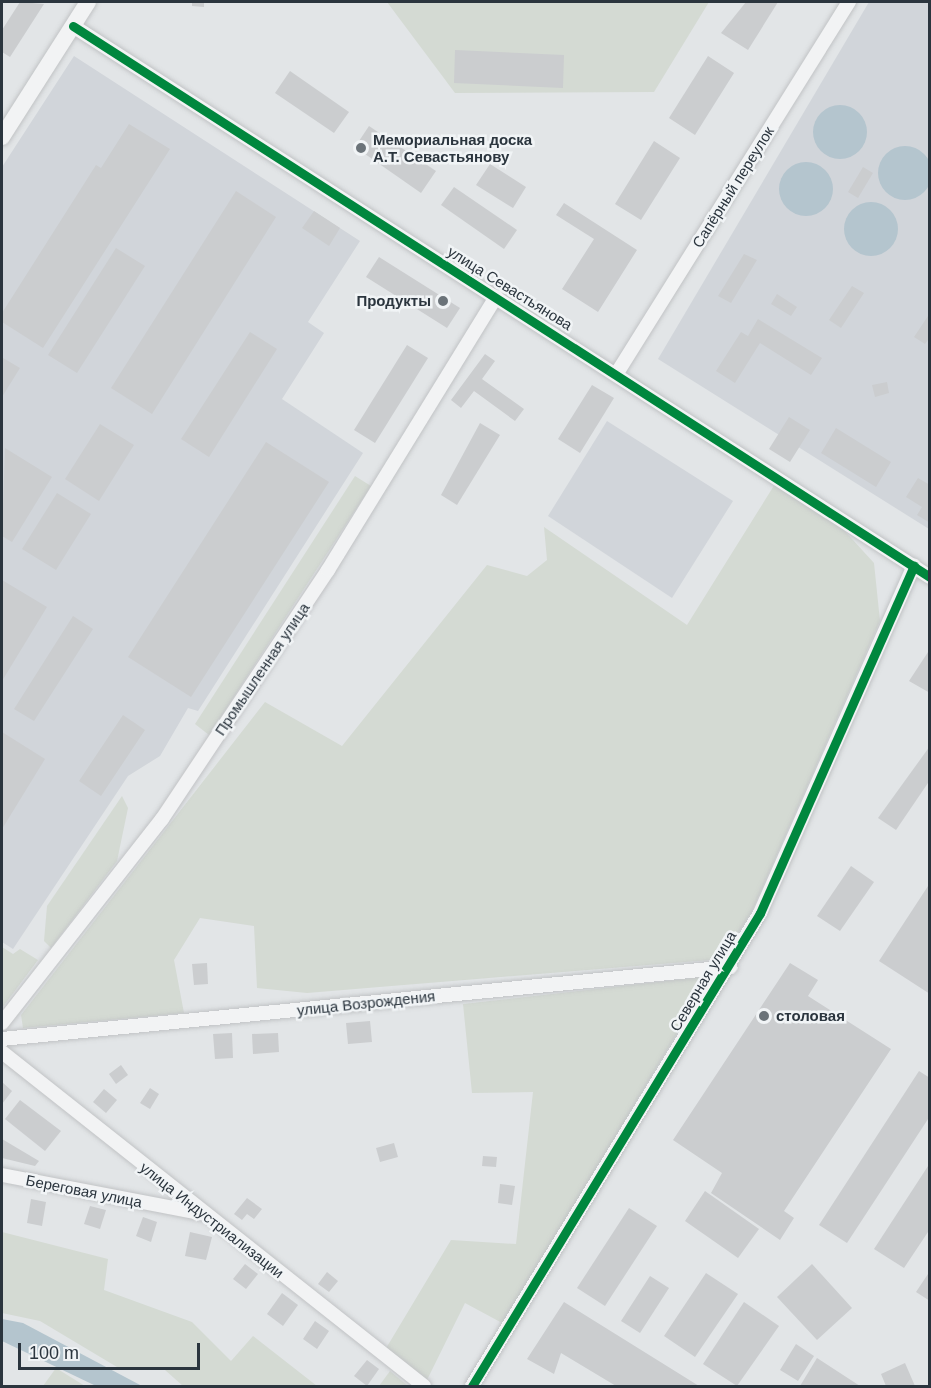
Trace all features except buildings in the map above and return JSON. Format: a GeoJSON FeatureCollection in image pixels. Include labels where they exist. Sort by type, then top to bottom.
{"type":"FeatureCollection","features":[{"type":"Feature","properties":{"kind":"street"},"geometry":{"type":"LineString","coordinates":[[2,137],[88,2]]}},
{"type":"Feature","properties":{"kind":"street","name":"Сапёрный переулок"},"geometry":{"type":"LineString","coordinates":[[617,373],[849,2]]}},
{"type":"Feature","properties":{"kind":"street","name":"улица Севастьянова"},"geometry":{"type":"LineString","coordinates":[[73,26],[617,373],[930,577]]}},
{"type":"Feature","properties":{"kind":"street","name":"Промышленная улица"},"geometry":{"type":"LineString","coordinates":[[2,1023],[162,819],[328,570],[496,297]]}},
{"type":"Feature","properties":{"kind":"street","name":"Северная улица"},"geometry":{"type":"LineString","coordinates":[[472,1386],[730,967],[760,913],[914,566]]}},
{"type":"Feature","properties":{"kind":"street","name":"улица Возрождения"},"geometry":{"type":"LineString","coordinates":[[2,1039],[730,967]]}},
{"type":"Feature","properties":{"kind":"street","name":"улица Индустриализации"},"geometry":{"type":"LineString","coordinates":[[2,1052],[202,1213],[424,1386]]}},
{"type":"Feature","properties":{"kind":"street","name":"Береговая улица"},"geometry":{"type":"LineString","coordinates":[[2,1175],[202,1213]]}},
{"type":"Feature","properties":{"kind":"shaded area"},"geometry":{"type":"Polygon","coordinates":[[[387,2],[709,2],[654,92],[455,93],[387,2]]]}},
{"type":"Feature","properties":{"kind":"shaded area"},"geometry":{"type":"Polygon","coordinates":[[[869,2],[929,2],[929,529],[658,359],[869,2]]]}},
{"type":"Feature","properties":{"kind":"shaded area"},"geometry":{"type":"Polygon","coordinates":[[[74,56],[360,241],[308,322],[324,333],[282,399],[363,453],[198,711],[188,708],[160,756],[128,776],[13,949],[2,942],[2,167],[74,56]]]}},
{"type":"Feature","properties":{"kind":"shaded area"},"geometry":{"type":"Polygon","coordinates":[[[835,105],[845,105],[855,109],[863,117],[867,132],[863,147],[855,155],[845,159],[835,159],[825,155],[817,147],[813,137],[813,127],[817,117],[825,109],[835,105]]]}},
{"type":"Feature","properties":{"kind":"shaded area"},"geometry":{"type":"Polygon","coordinates":[[[905,146],[915,148],[924,154],[930,163],[932,173],[930,183],[924,192],[915,198],[905,200],[895,198],[886,192],[880,183],[878,173],[880,163],[886,154],[895,148],[905,146]]]}},
{"type":"Feature","properties":{"kind":"shaded area"},"geometry":{"type":"Polygon","coordinates":[[[801,162],[811,162],[821,166],[829,174],[833,189],[829,204],[821,212],[811,216],[801,216],[791,212],[783,204],[779,194],[779,184],[783,174],[791,166],[801,162]]]}},
{"type":"Feature","properties":{"kind":"shaded area"},"geometry":{"type":"Polygon","coordinates":[[[866,202],[876,202],[886,206],[894,214],[898,229],[894,244],[886,252],[876,256],[866,256],[856,252],[848,244],[844,234],[844,224],[848,214],[856,206],[866,202]]]}},
{"type":"Feature","properties":{"kind":"shaded area"},"geometry":{"type":"Polygon","coordinates":[[[607,421],[733,501],[672,598],[548,516],[607,421]]]}},
{"type":"Feature","properties":{"kind":"shaded area"},"geometry":{"type":"Polygon","coordinates":[[[355,476],[371,486],[209,735],[195,724],[355,476]]]}},
{"type":"Feature","properties":{"kind":"shaded area"},"geometry":{"type":"Polygon","coordinates":[[[775,484],[842,528],[874,563],[880,621],[752,911],[722,959],[307,993],[257,988],[254,926],[200,918],[174,960],[184,1013],[23,1028],[21,1015],[265,702],[342,746],[487,565],[527,576],[547,560],[544,527],[687,625],[775,484]]]}},
{"type":"Feature","properties":{"kind":"shaded area"},"geometry":{"type":"Polygon","coordinates":[[[122,796],[128,808],[117,861],[51,948],[44,941],[47,906],[122,796]]]}},
{"type":"Feature","properties":{"kind":"shaded area"},"geometry":{"type":"Polygon","coordinates":[[[2,947],[13,954],[20,949],[38,960],[2,1008],[2,947]]]}},
{"type":"Feature","properties":{"kind":"shaded area"},"geometry":{"type":"Polygon","coordinates":[[[711,976],[504,1324],[465,1303],[426,1382],[385,1350],[451,1240],[516,1244],[533,1092],[472,1093],[463,1004],[711,976]]]}},
{"type":"Feature","properties":{"kind":"shaded area"},"geometry":{"type":"Polygon","coordinates":[[[2,1232],[108,1259],[104,1290],[192,1322],[231,1361],[253,1336],[317,1386],[183,1386],[165,1370],[122,1370],[40,1321],[2,1313],[2,1232]]]}},
{"type":"Feature","properties":{"kind":"shaded area"},"geometry":{"type":"Polygon","coordinates":[[[2,1319],[23,1323],[142,1386],[96,1386],[2,1341],[2,1319]]]}},
{"type":"Feature","properties":{"kind":"shaded area"},"geometry":{"type":"Polygon","coordinates":[[[56,1368],[85,1386],[43,1386],[56,1368]]]}},
{"type":"Feature","properties":{"kind":"shaded area"},"geometry":{"type":"Polygon","coordinates":[[[390,1371],[408,1386],[379,1386],[390,1371]]]}},
{"type":"Feature","properties":{"kind":"cycle path"},"geometry":{"type":"LineString","coordinates":[[73,26],[930,577]]}},
{"type":"Feature","properties":{"kind":"cycle path"},"geometry":{"type":"LineString","coordinates":[[472,1386],[760,913],[914,566]]}},
{"type":"Feature","properties":{"kind":"place","name":"Мемориальная доска А.Т. Севастьянову"},"geometry":{"type":"Point","coordinates":[361,148]}},
{"type":"Feature","properties":{"kind":"place","name":"Продукты"},"geometry":{"type":"Point","coordinates":[443,301]}},
{"type":"Feature","properties":{"kind":"place","name":"столовая"},"geometry":{"type":"Point","coordinates":[764,1016]}}]}
